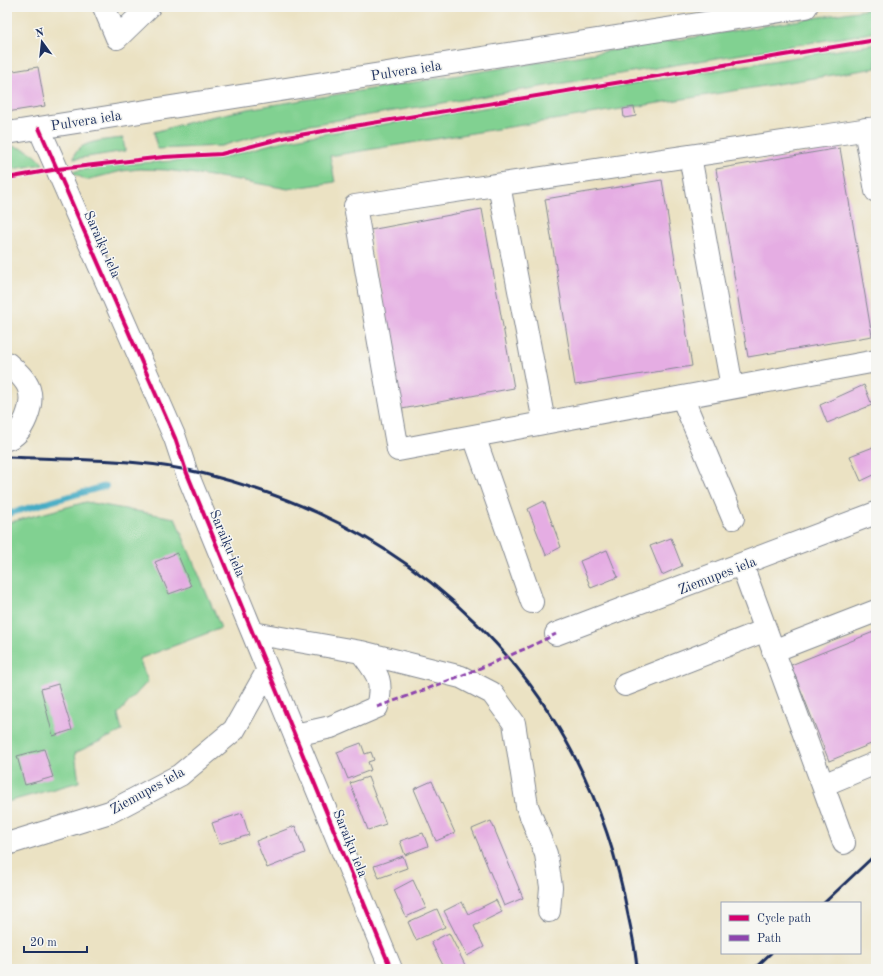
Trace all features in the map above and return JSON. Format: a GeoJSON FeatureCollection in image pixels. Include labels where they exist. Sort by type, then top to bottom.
{"type":"FeatureCollection","features":[{"type":"Feature","properties":{"kind":"street"},"geometry":{"type":"LineString","coordinates":[[104,7],[117,38],[148,7]]}},
{"type":"Feature","properties":{"kind":"street","name":"Pulvera iela"},"geometry":{"type":"LineString","coordinates":[[7,133],[806,7]]}},
{"type":"Feature","properties":{"kind":"street","name":"Saraiķu iela"},"geometry":{"type":"LineString","coordinates":[[39,128],[175,438],[186,471],[391,969]]}},
{"type":"Feature","properties":{"kind":"street"},"geometry":{"type":"LineString","coordinates":[[876,191],[870,129],[355,206],[398,450],[876,361]]}},
{"type":"Feature","properties":{"kind":"street"},"geometry":{"type":"LineString","coordinates":[[690,156],[732,387]]}},
{"type":"Feature","properties":{"kind":"street"},"geometry":{"type":"LineString","coordinates":[[499,185],[544,422]]}},
{"type":"Feature","properties":{"kind":"street"},"geometry":{"type":"LineString","coordinates":[[7,363],[18,373],[29,389],[30,406],[20,429],[7,439]]}},
{"type":"Feature","properties":{"kind":"street"},"geometry":{"type":"LineString","coordinates":[[682,397],[733,518]]}},
{"type":"Feature","properties":{"kind":"street"},"geometry":{"type":"LineString","coordinates":[[474,436],[532,602]]}},
{"type":"Feature","properties":{"kind":"street","name":"Ziemupes iela"},"geometry":{"type":"LineString","coordinates":[[556,634],[742,565],[876,513]]}},
{"type":"Feature","properties":{"kind":"street"},"geometry":{"type":"LineString","coordinates":[[742,565],[844,843]]}},
{"type":"Feature","properties":{"kind":"street"},"geometry":{"type":"LineString","coordinates":[[774,651],[876,611]]}},
{"type":"Feature","properties":{"kind":"street"},"geometry":{"type":"LineString","coordinates":[[625,685],[766,630]]}},
{"type":"Feature","properties":{"kind":"street"},"geometry":{"type":"LineString","coordinates":[[253,633],[361,652],[461,677],[492,693],[514,723],[527,806],[546,854],[551,886],[549,911]]}},
{"type":"Feature","properties":{"kind":"street"},"geometry":{"type":"LineString","coordinates":[[295,735],[331,727],[377,707],[381,690],[376,673],[361,652]]}},
{"type":"Feature","properties":{"kind":"street","name":"Ziemupes iela"},"geometry":{"type":"LineString","coordinates":[[7,844],[110,812],[180,775],[234,730],[268,670]]}},
{"type":"Feature","properties":{"kind":"street"},"geometry":{"type":"LineString","coordinates":[[823,785],[876,763]]}},
{"type":"Feature","properties":{"kind":"green space"},"geometry":{"type":"Polygon","coordinates":[[[876,8],[876,32],[278,130],[221,146],[157,149],[154,132],[201,119],[253,108],[876,8]]]}},
{"type":"Feature","properties":{"kind":"green space"},"geometry":{"type":"Polygon","coordinates":[[[876,44],[876,68],[330,156],[335,182],[288,189],[233,179],[166,170],[140,169],[122,171],[86,180],[73,173],[74,171],[125,164],[222,158],[275,143],[305,137],[876,44]]]}},
{"type":"Feature","properties":{"kind":"green space"},"geometry":{"type":"Polygon","coordinates":[[[123,138],[125,151],[74,159],[80,148],[93,142],[123,138]]]}},
{"type":"Feature","properties":{"kind":"green space"},"geometry":{"type":"Polygon","coordinates":[[[11,146],[30,152],[43,164],[7,170],[7,147],[11,146]]]}},
{"type":"Feature","properties":{"kind":"green space"},"geometry":{"type":"Polygon","coordinates":[[[86,502],[175,518],[221,628],[139,659],[148,681],[118,714],[122,731],[75,753],[79,782],[7,802],[7,523],[86,502]]]}},
{"type":"Feature","properties":{"kind":"building"},"geometry":{"type":"Polygon","coordinates":[[[38,67],[45,106],[7,112],[7,72],[38,67]]]}},
{"type":"Feature","properties":{"kind":"building"},"geometry":{"type":"Polygon","coordinates":[[[634,107],[636,116],[624,118],[623,109],[634,107]]]}},
{"type":"Feature","properties":{"kind":"building"},"geometry":{"type":"Polygon","coordinates":[[[840,148],[872,336],[748,357],[716,169],[840,148]]]}},
{"type":"Feature","properties":{"kind":"building"},"geometry":{"type":"Polygon","coordinates":[[[662,180],[692,366],[575,385],[545,199],[662,180]]]}},
{"type":"Feature","properties":{"kind":"building"},"geometry":{"type":"Polygon","coordinates":[[[482,209],[514,388],[402,409],[370,230],[482,209]]]}},
{"type":"Feature","properties":{"kind":"building"},"geometry":{"type":"Polygon","coordinates":[[[864,385],[872,405],[827,423],[820,405],[864,385]]]}},
{"type":"Feature","properties":{"kind":"building"},"geometry":{"type":"Polygon","coordinates":[[[876,446],[876,474],[861,481],[850,456],[876,446]]]}},
{"type":"Feature","properties":{"kind":"building"},"geometry":{"type":"Polygon","coordinates":[[[544,501],[561,547],[546,555],[528,509],[544,501]]]}},
{"type":"Feature","properties":{"kind":"building"},"geometry":{"type":"Polygon","coordinates":[[[671,538],[682,566],[662,575],[650,546],[671,538]]]}},
{"type":"Feature","properties":{"kind":"building"},"geometry":{"type":"Polygon","coordinates":[[[607,550],[618,577],[591,588],[580,561],[607,550]]]}},
{"type":"Feature","properties":{"kind":"building"},"geometry":{"type":"Polygon","coordinates":[[[177,553],[191,586],[169,594],[155,562],[177,553]]]}},
{"type":"Feature","properties":{"kind":"building"},"geometry":{"type":"Polygon","coordinates":[[[876,631],[876,742],[829,761],[791,665],[876,631]]]}},
{"type":"Feature","properties":{"kind":"building"},"geometry":{"type":"Polygon","coordinates":[[[58,684],[72,730],[53,736],[41,689],[58,684]]]}},
{"type":"Feature","properties":{"kind":"building"},"geometry":{"type":"Polygon","coordinates":[[[361,743],[365,754],[371,752],[374,760],[368,762],[371,770],[348,779],[337,752],[361,743]]]}},
{"type":"Feature","properties":{"kind":"building"},"geometry":{"type":"Polygon","coordinates":[[[44,749],[53,777],[25,785],[17,756],[44,749]]]}},
{"type":"Feature","properties":{"kind":"building"},"geometry":{"type":"Polygon","coordinates":[[[368,777],[386,824],[368,830],[350,783],[368,777]]]}},
{"type":"Feature","properties":{"kind":"building"},"geometry":{"type":"Polygon","coordinates":[[[432,781],[455,833],[436,841],[414,789],[432,781]]]}},
{"type":"Feature","properties":{"kind":"building"},"geometry":{"type":"Polygon","coordinates":[[[242,813],[249,835],[219,844],[212,823],[242,813]]]}},
{"type":"Feature","properties":{"kind":"building"},"geometry":{"type":"Polygon","coordinates":[[[491,821],[523,898],[504,906],[472,829],[491,821]]]}},
{"type":"Feature","properties":{"kind":"building"},"geometry":{"type":"Polygon","coordinates":[[[295,826],[305,853],[267,868],[256,841],[295,826]]]}},
{"type":"Feature","properties":{"kind":"building"},"geometry":{"type":"Polygon","coordinates":[[[423,833],[428,846],[405,855],[400,841],[423,833]]]}},
{"type":"Feature","properties":{"kind":"building"},"geometry":{"type":"Polygon","coordinates":[[[403,856],[407,868],[379,878],[374,866],[403,856]]]}},
{"type":"Feature","properties":{"kind":"building"},"geometry":{"type":"Polygon","coordinates":[[[413,880],[426,908],[406,917],[394,890],[413,880]]]}},
{"type":"Feature","properties":{"kind":"building"},"geometry":{"type":"Polygon","coordinates":[[[496,900],[502,912],[474,926],[484,947],[467,956],[444,911],[462,902],[468,914],[496,900]]]}},
{"type":"Feature","properties":{"kind":"building"},"geometry":{"type":"Polygon","coordinates":[[[437,909],[445,927],[416,940],[408,922],[437,909]]]}},
{"type":"Feature","properties":{"kind":"building"},"geometry":{"type":"Polygon","coordinates":[[[449,933],[467,969],[445,969],[431,942],[449,933]]]}},
{"type":"Feature","properties":{"kind":"waterway"},"geometry":{"type":"LineString","coordinates":[[7,514],[106,486]]}},
{"type":"Feature","properties":{"kind":"railway"},"geometry":{"type":"LineString","coordinates":[[7,457],[132,462],[181,469],[229,480],[298,504],[342,525],[384,549],[431,583],[476,623],[517,668],[550,714],[577,761],[599,811],[616,862],[623,888],[636,956],[637,969]]}},
{"type":"Feature","properties":{"kind":"railway"},"geometry":{"type":"LineString","coordinates":[[825,902],[876,854]]}},
{"type":"Feature","properties":{"kind":"railway"},"geometry":{"type":"LineString","coordinates":[[754,969],[770,954]]}},
{"type":"Feature","properties":{"kind":"marked path"},"geometry":{"type":"LineString","coordinates":[[377,707],[468,673],[512,655],[556,634]]}},
{"type":"Feature","properties":{"kind":"cycle path"},"geometry":{"type":"LineString","coordinates":[[7,178],[58,169],[164,157],[221,154],[287,137],[876,40]]}},
{"type":"Feature","properties":{"kind":"cycle path"},"geometry":{"type":"LineString","coordinates":[[39,128],[175,438],[186,471],[391,969]]}}]}
